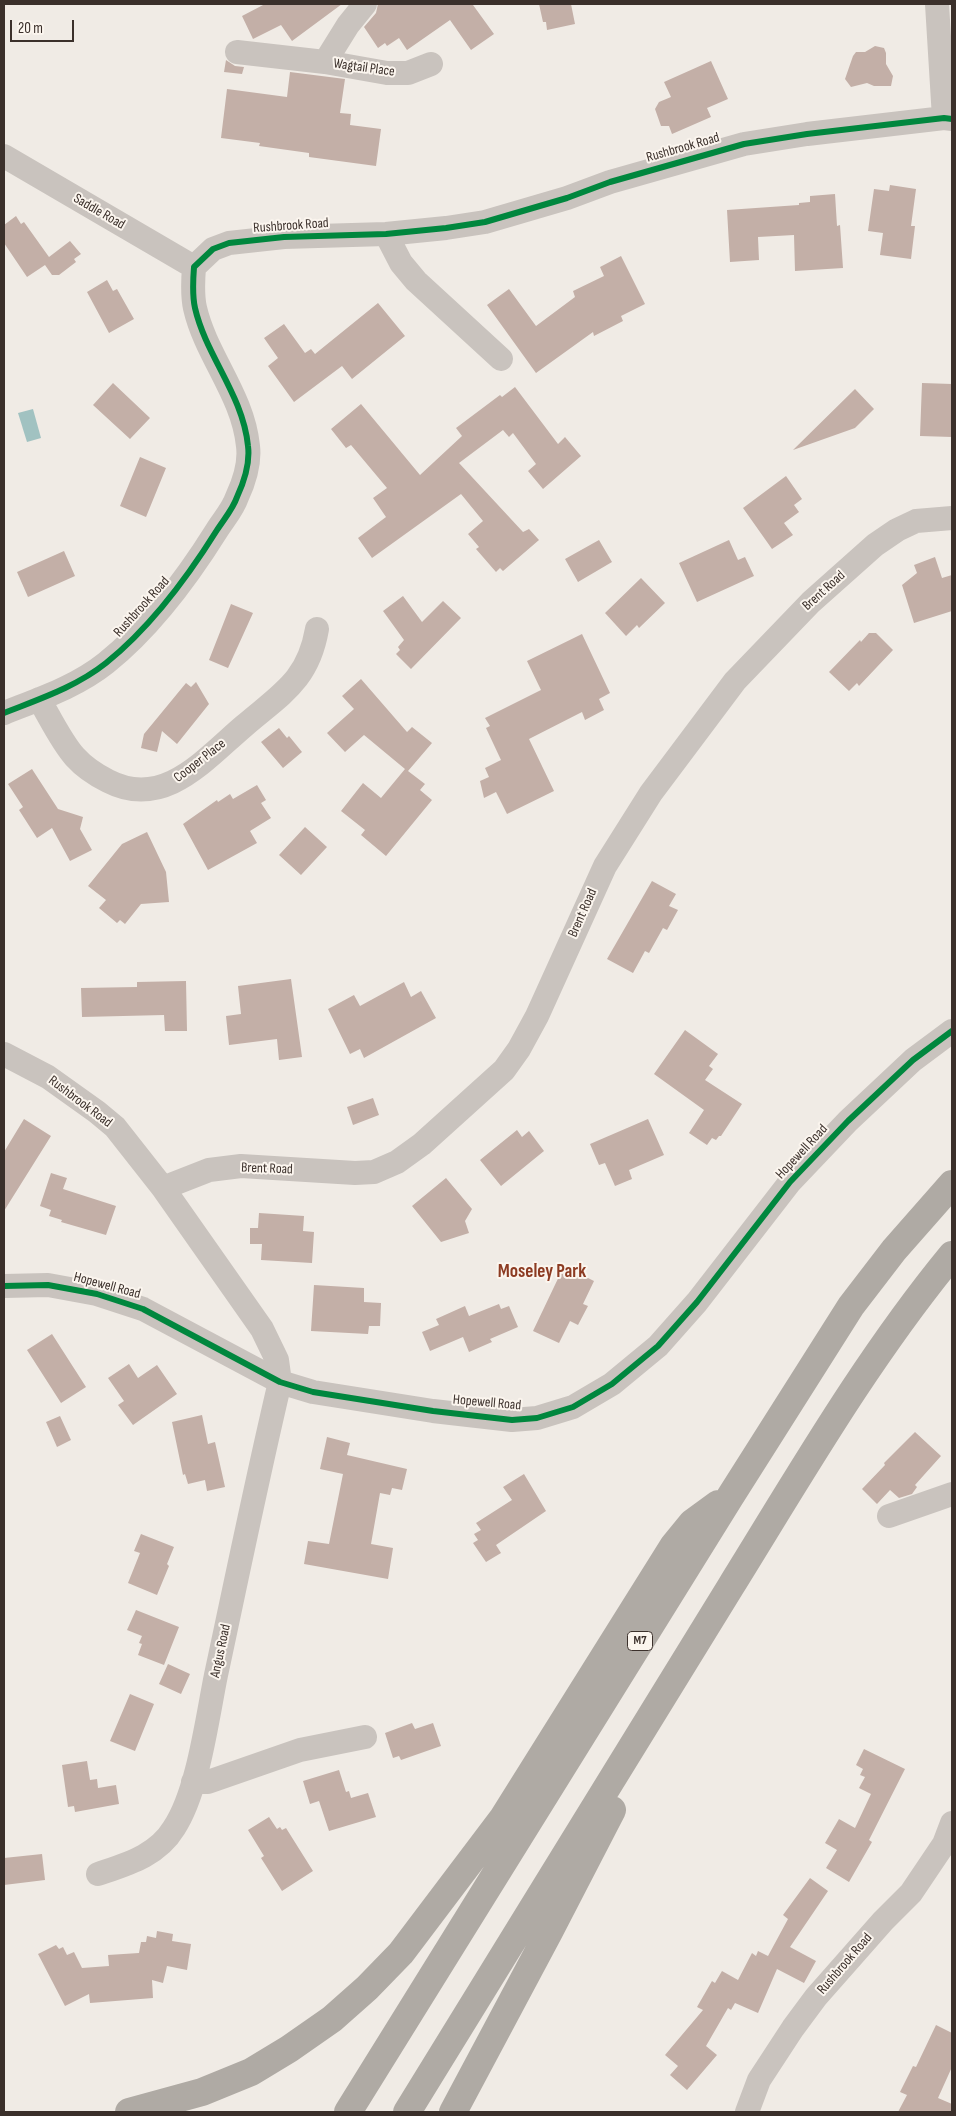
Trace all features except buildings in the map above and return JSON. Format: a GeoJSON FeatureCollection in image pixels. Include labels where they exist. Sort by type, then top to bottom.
{"type":"FeatureCollection","features":[{"type":"Feature","properties":{"kind":"highway","name":"M7"},"geometry":{"type":"LineString","coordinates":[[348,2112],[730,1497],[851,1306],[894,1250],[952,1184]]}},
{"type":"Feature","properties":{"kind":"highway"},"geometry":{"type":"LineString","coordinates":[[407,2112],[706,1626],[867,1369],[919,1295],[952,1255]]}},
{"type":"Feature","properties":{"kind":"highway"},"geometry":{"type":"LineString","coordinates":[[129,2112],[202,2092],[251,2072],[289,2049],[332,2019],[367,1988],[401,1953],[503,1818],[674,1545],[692,1523],[708,1510],[730,1497]]}},
{"type":"Feature","properties":{"kind":"highway"},"geometry":{"type":"LineString","coordinates":[[452,2112],[549,1932],[706,1626]]}},
{"type":"Feature","properties":{"kind":"street","name":"Wagtail Place"},"geometry":{"type":"LineString","coordinates":[[325,62],[348,24],[365,4]]}},
{"type":"Feature","properties":{"kind":"street"},"geometry":{"type":"LineString","coordinates":[[937,4],[948,118]]}},
{"type":"Feature","properties":{"kind":"street","name":"Wagtail Place"},"geometry":{"type":"LineString","coordinates":[[237,52],[325,62],[387,73],[408,73],[431,64]]}},
{"type":"Feature","properties":{"kind":"street","name":"Rushbrook Road"},"geometry":{"type":"LineString","coordinates":[[4,713],[78,682],[106,663],[137,634],[173,593],[237,498],[246,471],[248,447],[242,417],[202,329],[195,308],[193,289],[194,267],[213,249],[230,244],[284,237],[386,234],[446,228],[511,215],[567,198],[610,182],[744,144],[807,134],[948,118]]}},
{"type":"Feature","properties":{"kind":"street","name":"Saddle Road"},"geometry":{"type":"LineString","coordinates":[[4,156],[194,267]]}},
{"type":"Feature","properties":{"kind":"street"},"geometry":{"type":"LineString","coordinates":[[386,234],[401,262],[416,281],[501,359]]}},
{"type":"Feature","properties":{"kind":"street","name":"Brent Road"},"geometry":{"type":"LineString","coordinates":[[163,1188],[209,1170],[241,1166],[355,1173],[374,1172],[397,1162],[422,1144],[504,1070],[519,1049],[540,1008],[604,866],[651,793],[735,681],[810,602],[875,545],[897,530],[916,521],[952,518]]}},
{"type":"Feature","properties":{"kind":"street","name":"Cooper Place"},"geometry":{"type":"LineString","coordinates":[[39,699],[74,757],[93,773],[126,789],[144,791],[165,787],[194,769],[292,685],[306,667],[314,649],[317,629]]}},
{"type":"Feature","properties":{"kind":"street","name":"Hopewell Road"},"geometry":{"type":"LineString","coordinates":[[4,1286],[48,1285],[97,1294],[143,1308],[280,1382],[313,1392],[433,1411],[512,1420],[537,1418],[573,1407],[612,1384],[658,1346],[697,1302],[790,1182],[848,1121],[913,1060],[952,1031]]}},
{"type":"Feature","properties":{"kind":"street","name":"Rushbrook Road"},"geometry":{"type":"LineString","coordinates":[[4,1054],[48,1077],[115,1127],[163,1188]]}},
{"type":"Feature","properties":{"kind":"street"},"geometry":{"type":"LineString","coordinates":[[163,1188],[262,1329],[277,1360],[280,1382]]}},
{"type":"Feature","properties":{"kind":"street","name":"Angus Road"},"geometry":{"type":"LineString","coordinates":[[98,1874],[139,1860],[160,1846],[174,1829],[183,1812],[193,1782],[280,1382]]}},
{"type":"Feature","properties":{"kind":"street"},"geometry":{"type":"LineString","coordinates":[[889,1516],[952,1494]]}},
{"type":"Feature","properties":{"kind":"street"},"geometry":{"type":"LineString","coordinates":[[193,1782],[208,1782],[300,1750],[365,1737]]}},
{"type":"Feature","properties":{"kind":"street","name":"Rushbrook Road"},"geometry":{"type":"LineString","coordinates":[[747,2112],[759,2080],[793,2028],[816,1997],[883,1921],[911,1893],[944,1844],[952,1823]]}},
{"type":"Feature","properties":{"kind":"water"},"geometry":{"type":"Polygon","coordinates":[[[33,409],[41,438],[27,442],[18,413],[33,409]]]}},
{"type":"Feature","properties":{"kind":"cycle path"},"geometry":{"type":"LineString","coordinates":[[4,713],[57,692],[82,679],[106,663],[122,649],[153,618],[181,584],[231,510],[244,478],[247,465],[248,446],[245,427],[232,393],[200,326],[193,298],[194,267],[213,249],[229,243],[284,237],[386,234],[485,222],[567,198],[610,182],[744,144],[807,134],[944,118],[952,119]]}},
{"type":"Feature","properties":{"kind":"cycle path"},"geometry":{"type":"LineString","coordinates":[[4,1286],[48,1285],[97,1294],[143,1309],[280,1382],[313,1392],[433,1411],[512,1420],[537,1418],[573,1407],[612,1384],[658,1346],[697,1302],[790,1182],[848,1121],[913,1060],[952,1031]]}},
{"type":"Feature","properties":{"kind":"district","name":"Moseley Park"},"geometry":{"type":"Point","coordinates":[542,1272]}}]}
